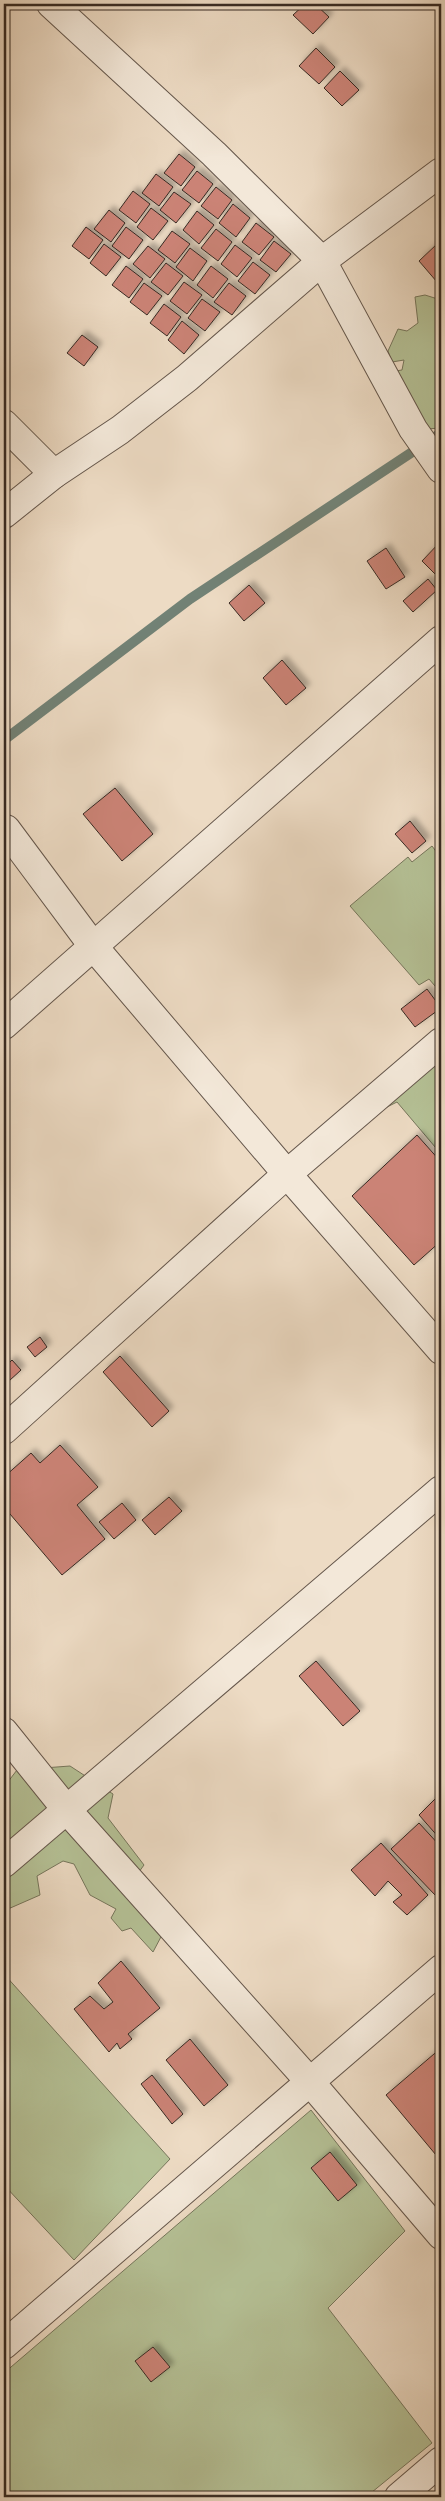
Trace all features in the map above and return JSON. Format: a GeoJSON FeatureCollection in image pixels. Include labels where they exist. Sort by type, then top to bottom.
{"type":"FeatureCollection","features":[{"type":"Feature","properties":{"kind":"street"},"geometry":{"type":"LineString","coordinates":[[51,4],[214,154],[322,261],[413,429],[441,469]]}},
{"type":"Feature","properties":{"kind":"street"},"geometry":{"type":"LineString","coordinates":[[4,514],[54,474],[120,430],[187,378],[322,261],[441,172]]}},
{"type":"Feature","properties":{"kind":"street"},"geometry":{"type":"LineString","coordinates":[[4,424],[54,474]]}},
{"type":"Feature","properties":{"kind":"street"},"geometry":{"type":"LineString","coordinates":[[4,1025],[441,640]]}},
{"type":"Feature","properties":{"kind":"street"},"geometry":{"type":"LineString","coordinates":[[6,829],[93,946],[287,1174],[441,1350]]}},
{"type":"Feature","properties":{"kind":"street"},"geometry":{"type":"LineString","coordinates":[[4,1430],[287,1174],[441,1042]]}},
{"type":"Feature","properties":{"kind":"street"},"geometry":{"type":"LineString","coordinates":[[4,1863],[441,1490]]}},
{"type":"Feature","properties":{"kind":"street"},"geometry":{"type":"LineString","coordinates":[[4,1732],[66,1809],[311,2083],[441,2235]]}},
{"type":"Feature","properties":{"kind":"street"},"geometry":{"type":"LineString","coordinates":[[4,2345],[311,2083],[441,1969]]}},
{"type":"Feature","properties":{"kind":"street"},"geometry":{"type":"LineString","coordinates":[[399,2497],[441,2461]]}},
{"type":"Feature","properties":{"kind":"green space"},"geometry":{"type":"Polygon","coordinates":[[[425,295],[441,300],[441,428],[426,429],[395,371],[402,370],[404,360],[392,362],[388,351],[398,329],[407,331],[418,323],[415,297],[425,295]]]}},
{"type":"Feature","properties":{"kind":"green space"},"geometry":{"type":"Polygon","coordinates":[[[432,846],[441,858],[441,993],[429,979],[419,985],[350,906],[408,857],[412,862],[432,846]]]}},
{"type":"Feature","properties":{"kind":"green space"},"geometry":{"type":"Polygon","coordinates":[[[441,1048],[441,1154],[397,1102],[387,1107],[374,1091],[441,1048]]]}},
{"type":"Feature","properties":{"kind":"green space"},"geometry":{"type":"Polygon","coordinates":[[[70,1766],[113,1794],[108,1818],[144,1865],[136,1876],[163,1933],[153,1952],[131,1928],[122,1931],[111,1918],[116,1909],[90,1895],[74,1864],[63,1861],[37,1876],[40,1895],[8,1909],[4,1913],[4,1787],[17,1770],[70,1766]]]}},
{"type":"Feature","properties":{"kind":"green space"},"geometry":{"type":"Polygon","coordinates":[[[4,1974],[170,2159],[74,2260],[4,2185],[4,1974]]]}},
{"type":"Feature","properties":{"kind":"green space"},"geometry":{"type":"Polygon","coordinates":[[[311,2110],[405,2231],[328,2308],[432,2443],[366,2497],[4,2497],[4,2373],[311,2110]]]}},
{"type":"Feature","properties":{"kind":"building"},"geometry":{"type":"Polygon","coordinates":[[[305,4],[315,4],[329,17],[313,34],[293,15],[305,4]]]}},
{"type":"Feature","properties":{"kind":"building"},"geometry":{"type":"Polygon","coordinates":[[[316,48],[335,67],[319,84],[299,66],[316,48]]]}},
{"type":"Feature","properties":{"kind":"building"},"geometry":{"type":"Polygon","coordinates":[[[340,71],[359,90],[342,106],[324,88],[340,71]]]}},
{"type":"Feature","properties":{"kind":"building"},"geometry":{"type":"Polygon","coordinates":[[[179,154],[195,167],[181,186],[164,173],[179,154]]]}},
{"type":"Feature","properties":{"kind":"building"},"geometry":{"type":"Polygon","coordinates":[[[197,171],[213,184],[199,203],[182,190],[197,171]]]}},
{"type":"Feature","properties":{"kind":"building"},"geometry":{"type":"Polygon","coordinates":[[[156,174],[173,187],[159,206],[142,193],[156,174]]]}},
{"type":"Feature","properties":{"kind":"building"},"geometry":{"type":"Polygon","coordinates":[[[216,187],[232,200],[218,219],[201,206],[216,187]]]}},
{"type":"Feature","properties":{"kind":"building"},"geometry":{"type":"Polygon","coordinates":[[[133,191],[150,204],[136,223],[119,210],[133,191]]]}},
{"type":"Feature","properties":{"kind":"building"},"geometry":{"type":"Polygon","coordinates":[[[174,192],[191,204],[176,223],[160,210],[174,192]]]}},
{"type":"Feature","properties":{"kind":"building"},"geometry":{"type":"Polygon","coordinates":[[[233,204],[250,218],[236,237],[219,223],[233,204]]]}},
{"type":"Feature","properties":{"kind":"building"},"geometry":{"type":"Polygon","coordinates":[[[151,208],[168,221],[153,240],[137,227],[151,208]]]}},
{"type":"Feature","properties":{"kind":"building"},"geometry":{"type":"Polygon","coordinates":[[[109,210],[125,223],[111,242],[94,229],[109,210]]]}},
{"type":"Feature","properties":{"kind":"building"},"geometry":{"type":"Polygon","coordinates":[[[197,211],[214,225],[199,244],[183,230],[197,211]]]}},
{"type":"Feature","properties":{"kind":"building"},"geometry":{"type":"Polygon","coordinates":[[[256,223],[274,237],[259,255],[242,242],[256,223]]]}},
{"type":"Feature","properties":{"kind":"building"},"geometry":{"type":"Polygon","coordinates":[[[86,227],[103,240],[89,259],[72,246],[86,227]]]}},
{"type":"Feature","properties":{"kind":"building"},"geometry":{"type":"Polygon","coordinates":[[[126,227],[143,240],[129,259],[112,246],[126,227]]]}},
{"type":"Feature","properties":{"kind":"building"},"geometry":{"type":"Polygon","coordinates":[[[216,229],[232,242],[218,261],[201,248],[216,229]]]}},
{"type":"Feature","properties":{"kind":"building"},"geometry":{"type":"Polygon","coordinates":[[[172,231],[190,244],[175,263],[158,250],[172,231]]]}},
{"type":"Feature","properties":{"kind":"building"},"geometry":{"type":"Polygon","coordinates":[[[274,241],[291,254],[276,272],[260,260],[274,241]]]}},
{"type":"Feature","properties":{"kind":"building"},"geometry":{"type":"Polygon","coordinates":[[[104,244],[121,257],[106,276],[90,263],[104,244]]]}},
{"type":"Feature","properties":{"kind":"building"},"geometry":{"type":"Polygon","coordinates":[[[437,244],[441,249],[441,278],[437,282],[419,261],[437,244]]]}},
{"type":"Feature","properties":{"kind":"building"},"geometry":{"type":"Polygon","coordinates":[[[235,245],[252,258],[237,277],[221,264],[235,245]]]}},
{"type":"Feature","properties":{"kind":"building"},"geometry":{"type":"Polygon","coordinates":[[[148,246],[165,259],[150,278],[133,264],[148,246]]]}},
{"type":"Feature","properties":{"kind":"building"},"geometry":{"type":"Polygon","coordinates":[[[190,248],[207,261],[193,281],[176,267],[190,248]]]}},
{"type":"Feature","properties":{"kind":"building"},"geometry":{"type":"Polygon","coordinates":[[[253,262],[270,275],[255,294],[238,281],[253,262]]]}},
{"type":"Feature","properties":{"kind":"building"},"geometry":{"type":"Polygon","coordinates":[[[166,263],[183,276],[168,295],[151,282],[166,263]]]}},
{"type":"Feature","properties":{"kind":"building"},"geometry":{"type":"Polygon","coordinates":[[[126,266],[143,279],[129,298],[112,285],[126,266]]]}},
{"type":"Feature","properties":{"kind":"building"},"geometry":{"type":"Polygon","coordinates":[[[211,266],[228,279],[213,298],[197,285],[211,266]]]}},
{"type":"Feature","properties":{"kind":"building"},"geometry":{"type":"Polygon","coordinates":[[[184,282],[202,295],[187,314],[170,301],[184,282]]]}},
{"type":"Feature","properties":{"kind":"building"},"geometry":{"type":"Polygon","coordinates":[[[144,283],[162,296],[147,315],[130,302],[144,283]]]}},
{"type":"Feature","properties":{"kind":"building"},"geometry":{"type":"Polygon","coordinates":[[[229,283],[246,296],[232,315],[214,302],[229,283]]]}},
{"type":"Feature","properties":{"kind":"building"},"geometry":{"type":"Polygon","coordinates":[[[202,299],[220,312],[205,331],[188,318],[202,299]]]}},
{"type":"Feature","properties":{"kind":"building"},"geometry":{"type":"Polygon","coordinates":[[[164,304],[181,317],[167,336],[150,323],[164,304]]]}},
{"type":"Feature","properties":{"kind":"building"},"geometry":{"type":"Polygon","coordinates":[[[182,321],[199,335],[184,354],[168,340],[182,321]]]}},
{"type":"Feature","properties":{"kind":"building"},"geometry":{"type":"Polygon","coordinates":[[[82,335],[98,347],[84,366],[67,353],[82,335]]]}},
{"type":"Feature","properties":{"kind":"building"},"geometry":{"type":"Polygon","coordinates":[[[441,541],[441,580],[422,561],[441,541]]]}},
{"type":"Feature","properties":{"kind":"building"},"geometry":{"type":"Polygon","coordinates":[[[386,548],[405,577],[386,589],[367,561],[386,548]]]}},
{"type":"Feature","properties":{"kind":"building"},"geometry":{"type":"Polygon","coordinates":[[[428,579],[437,590],[413,612],[403,601],[428,579]]]}},
{"type":"Feature","properties":{"kind":"building"},"geometry":{"type":"Polygon","coordinates":[[[249,585],[265,603],[244,621],[229,603],[249,585]]]}},
{"type":"Feature","properties":{"kind":"building"},"geometry":{"type":"Polygon","coordinates":[[[282,660],[306,688],[286,705],[263,678],[282,660]]]}},
{"type":"Feature","properties":{"kind":"building"},"geometry":{"type":"Polygon","coordinates":[[[115,788],[153,834],[122,861],[83,814],[115,788]]]}},
{"type":"Feature","properties":{"kind":"building"},"geometry":{"type":"Polygon","coordinates":[[[410,821],[426,841],[412,853],[395,834],[410,821]]]}},
{"type":"Feature","properties":{"kind":"building"},"geometry":{"type":"Polygon","coordinates":[[[427,989],[441,1008],[415,1027],[401,1009],[427,989]]]}},
{"type":"Feature","properties":{"kind":"building"},"geometry":{"type":"Polygon","coordinates":[[[417,1135],[441,1162],[441,1241],[414,1265],[352,1196],[417,1135]]]}},
{"type":"Feature","properties":{"kind":"building"},"geometry":{"type":"Polygon","coordinates":[[[40,1337],[47,1347],[35,1357],[27,1347],[40,1337]]]}},
{"type":"Feature","properties":{"kind":"building"},"geometry":{"type":"Polygon","coordinates":[[[120,1356],[169,1411],[152,1427],[103,1372],[120,1356]]]}},
{"type":"Feature","properties":{"kind":"building"},"geometry":{"type":"Polygon","coordinates":[[[12,1360],[21,1370],[9,1381],[4,1375],[4,1368],[12,1360]]]}},
{"type":"Feature","properties":{"kind":"building"},"geometry":{"type":"Polygon","coordinates":[[[60,1445],[98,1487],[77,1505],[105,1539],[62,1575],[4,1507],[4,1477],[31,1453],[40,1463],[60,1445]]]}},
{"type":"Feature","properties":{"kind":"building"},"geometry":{"type":"Polygon","coordinates":[[[169,1497],[182,1511],[155,1535],[142,1520],[169,1497]]]}},
{"type":"Feature","properties":{"kind":"building"},"geometry":{"type":"Polygon","coordinates":[[[122,1503],[136,1520],[114,1539],[99,1522],[122,1503]]]}},
{"type":"Feature","properties":{"kind":"building"},"geometry":{"type":"Polygon","coordinates":[[[316,1661],[360,1711],[343,1726],[299,1676],[316,1661]]]}},
{"type":"Feature","properties":{"kind":"building"},"geometry":{"type":"Polygon","coordinates":[[[441,1793],[441,1840],[419,1815],[441,1793]]]}},
{"type":"Feature","properties":{"kind":"building"},"geometry":{"type":"Polygon","coordinates":[[[419,1823],[441,1847],[441,1882],[437,1887],[441,1891],[436,1896],[391,1849],[419,1823]]]}},
{"type":"Feature","properties":{"kind":"building"},"geometry":{"type":"Polygon","coordinates":[[[381,1843],[428,1895],[407,1915],[393,1902],[402,1895],[388,1881],[375,1896],[351,1870],[381,1843]]]}},
{"type":"Feature","properties":{"kind":"building"},"geometry":{"type":"Polygon","coordinates":[[[121,1961],[160,2008],[128,2034],[132,2039],[120,2049],[117,2043],[109,2052],[74,2009],[90,1996],[104,2009],[113,2002],[98,1983],[121,1961]]]}},
{"type":"Feature","properties":{"kind":"building"},"geometry":{"type":"Polygon","coordinates":[[[190,2039],[228,2085],[204,2106],[166,2060],[190,2039]]]}},
{"type":"Feature","properties":{"kind":"building"},"geometry":{"type":"Polygon","coordinates":[[[441,2048],[441,2161],[386,2095],[441,2048]]]}},
{"type":"Feature","properties":{"kind":"building"},"geometry":{"type":"Polygon","coordinates":[[[152,2075],[183,2114],[172,2124],[141,2084],[152,2075]]]}},
{"type":"Feature","properties":{"kind":"building"},"geometry":{"type":"Polygon","coordinates":[[[330,2152],[357,2185],[338,2201],[311,2168],[330,2152]]]}},
{"type":"Feature","properties":{"kind":"building"},"geometry":{"type":"Polygon","coordinates":[[[153,2347],[170,2367],[151,2382],[135,2361],[153,2347]]]}},
{"type":"Feature","properties":{"kind":"waterway"},"geometry":{"type":"LineString","coordinates":[[4,740],[190,599],[441,433]]}}]}
